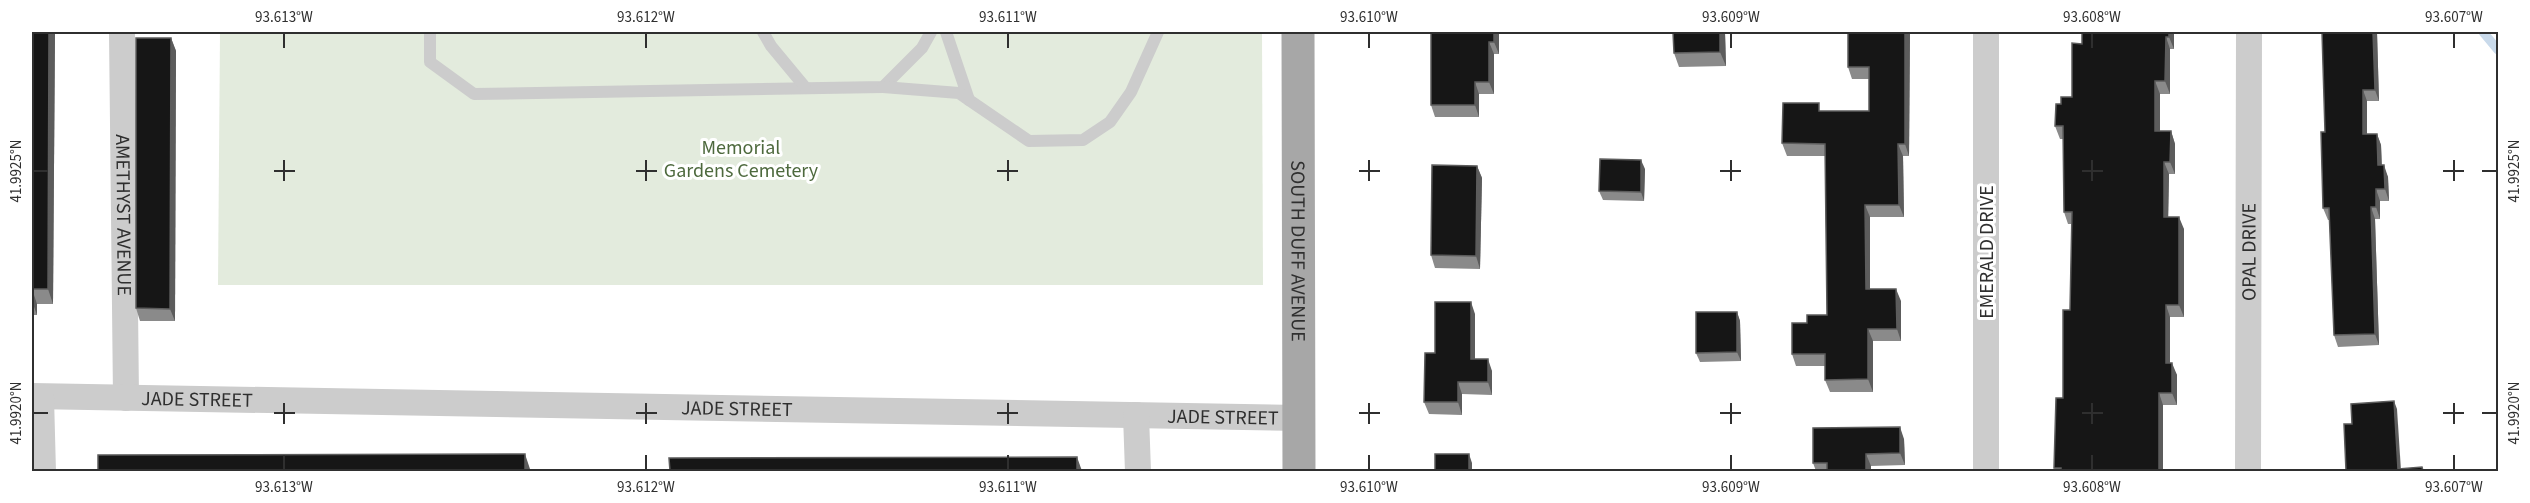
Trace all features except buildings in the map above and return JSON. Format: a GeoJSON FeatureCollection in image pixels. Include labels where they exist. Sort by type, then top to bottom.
{"type":"FeatureCollection","features":[{"type":"Feature","properties":{"kind":"main road","name":"SOUTH DUFF AVENUE"},"geometry":{"type":"LineString","coordinates":[[1298,32],[1299,471]]}},
{"type":"Feature","properties":{"kind":"street","name":"AMETHYST AVENUE"},"geometry":{"type":"LineString","coordinates":[[122,32],[126,398]]}},
{"type":"Feature","properties":{"kind":"street","name":"EMERALD DRIVE"},"geometry":{"type":"LineString","coordinates":[[1986,32],[1986,471]]}},
{"type":"Feature","properties":{"kind":"street","name":"OPAL DRIVE"},"geometry":{"type":"LineString","coordinates":[[2248,471],[2249,32]]}},
{"type":"Feature","properties":{"kind":"street","name":"JADE STREET"},"geometry":{"type":"LineString","coordinates":[[37,397],[1299,417]]}},
{"type":"Feature","properties":{"kind":"street"},"geometry":{"type":"LineString","coordinates":[[37,397],[43,471]]}},
{"type":"Feature","properties":{"kind":"street"},"geometry":{"type":"LineString","coordinates":[[1136,415],[1138,471]]}},
{"type":"Feature","properties":{"kind":"lane"},"geometry":{"type":"LineString","coordinates":[[430,32],[430,62],[474,94],[806,87],[883,87],[959,93],[1029,141],[1083,140],[1110,122],[1131,92],[1158,32]]}},
{"type":"Feature","properties":{"kind":"lane"},"geometry":{"type":"LineString","coordinates":[[763,32],[771,46],[806,87]]}},
{"type":"Feature","properties":{"kind":"lane"},"geometry":{"type":"LineString","coordinates":[[883,87],[922,48],[931,32]]}},
{"type":"Feature","properties":{"kind":"lane"},"geometry":{"type":"LineString","coordinates":[[946,32],[969,100]]}},
{"type":"Feature","properties":{"kind":"green space","name":"Memorial Gardens Cemetery"},"geometry":{"type":"Polygon","coordinates":[[[220,32],[1262,32],[1263,285],[218,285],[220,32]]]}},
{"type":"Feature","properties":{"kind":"waterway"},"geometry":{"type":"LineString","coordinates":[[2483,32],[2498,50]]}}]}
